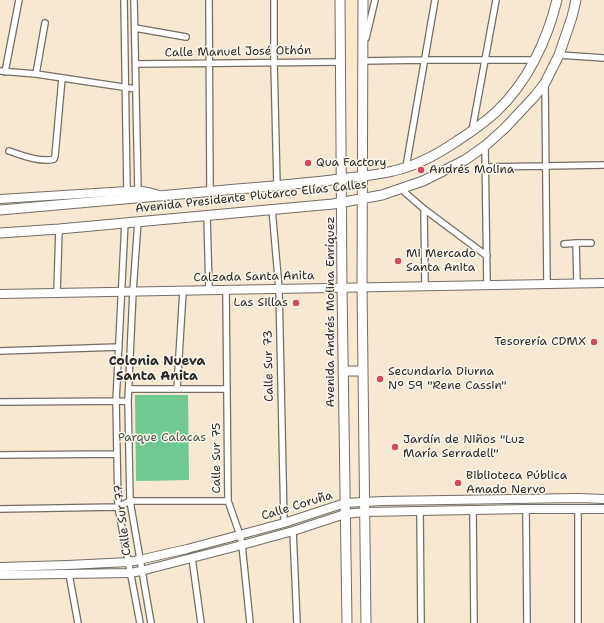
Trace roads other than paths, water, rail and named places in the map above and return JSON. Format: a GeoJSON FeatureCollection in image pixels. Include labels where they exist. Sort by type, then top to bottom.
{"type":"FeatureCollection","features":[{"type":"Feature","properties":{"kind":"main road","name":"Avenida Andrés Molina Enríquez"},"geometry":{"type":"LineString","coordinates":[[340,0],[342,288],[347,623]]}},
{"type":"Feature","properties":{"kind":"main road"},"geometry":{"type":"LineString","coordinates":[[363,0],[362,287],[366,623]]}},
{"type":"Feature","properties":{"kind":"main road","name":"Avenida Presidente Plutarco Elías Calles"},"geometry":{"type":"LineString","coordinates":[[0,210],[164,197],[277,186],[379,174],[406,167],[430,157],[472,131],[496,112],[508,99],[521,83],[544,40],[557,0]]}},
{"type":"Feature","properties":{"kind":"main road","name":"Avenida Presidente Plutarco Elías Calles"},"geometry":{"type":"LineString","coordinates":[[0,233],[59,229],[342,202],[382,195],[423,181],[465,160],[485,146],[521,112],[545,83],[559,55],[576,0]]}},
{"type":"Feature","properties":{"kind":"main road"},"geometry":{"type":"LineString","coordinates":[[343,371],[363,371]]}},
{"type":"Feature","properties":{"kind":"street"},"geometry":{"type":"LineString","coordinates":[[18,0],[3,71],[36,74],[136,89]]}},
{"type":"Feature","properties":{"kind":"street"},"geometry":{"type":"LineString","coordinates":[[124,0],[127,190]]}},
{"type":"Feature","properties":{"kind":"street"},"geometry":{"type":"LineString","coordinates":[[134,0],[138,190]]}},
{"type":"Feature","properties":{"kind":"street"},"geometry":{"type":"LineString","coordinates":[[209,0],[210,192]]}},
{"type":"Feature","properties":{"kind":"street"},"geometry":{"type":"LineString","coordinates":[[274,0],[277,186]]}},
{"type":"Feature","properties":{"kind":"street"},"geometry":{"type":"LineString","coordinates":[[363,50],[375,0]]}},
{"type":"Feature","properties":{"kind":"street"},"geometry":{"type":"LineString","coordinates":[[406,167],[435,0]]}},
{"type":"Feature","properties":{"kind":"street"},"geometry":{"type":"LineString","coordinates":[[472,131],[496,0]]}},
{"type":"Feature","properties":{"kind":"street"},"geometry":{"type":"LineString","coordinates":[[36,74],[45,23]]}},
{"type":"Feature","properties":{"kind":"street"},"geometry":{"type":"LineString","coordinates":[[135,28],[186,37]]}},
{"type":"Feature","properties":{"kind":"street"},"geometry":{"type":"LineString","coordinates":[[559,55],[604,58]]}},
{"type":"Feature","properties":{"kind":"street"},"geometry":{"type":"LineString","coordinates":[[363,61],[534,60]]}},
{"type":"Feature","properties":{"kind":"street","name":"Calle Manuel José Othón"},"geometry":{"type":"LineString","coordinates":[[136,64],[341,62]]}},
{"type":"Feature","properties":{"kind":"street"},"geometry":{"type":"LineString","coordinates":[[9,151],[33,158],[54,159],[62,78]]}},
{"type":"Feature","properties":{"kind":"street"},"geometry":{"type":"LineString","coordinates":[[545,83],[547,284]]}},
{"type":"Feature","properties":{"kind":"street"},"geometry":{"type":"LineString","coordinates":[[485,146],[487,285]]}},
{"type":"Feature","properties":{"kind":"street"},"geometry":{"type":"LineString","coordinates":[[485,167],[604,165]]}},
{"type":"Feature","properties":{"kind":"street"},"geometry":{"type":"LineString","coordinates":[[401,189],[424,210],[487,256]]}},
{"type":"Feature","properties":{"kind":"street","name":"Avenida Presidente Plutarco Elías Calles"},"geometry":{"type":"LineString","coordinates":[[0,199],[127,190],[138,190],[154,193],[164,197]]}},
{"type":"Feature","properties":{"kind":"street","name":"Calle Sur 73"},"geometry":{"type":"LineString","coordinates":[[272,209],[279,289],[284,523]]}},
{"type":"Feature","properties":{"kind":"street"},"geometry":{"type":"LineString","coordinates":[[424,210],[425,286]]}},
{"type":"Feature","properties":{"kind":"street"},"geometry":{"type":"LineString","coordinates":[[207,215],[209,290]]}},
{"type":"Feature","properties":{"kind":"street","name":"Calle Sur 77"},"geometry":{"type":"LineString","coordinates":[[138,221],[128,401],[130,501],[151,623]]}},
{"type":"Feature","properties":{"kind":"street","name":"Calle Sur 77"},"geometry":{"type":"LineString","coordinates":[[125,222],[116,401],[118,507],[140,623]]}},
{"type":"Feature","properties":{"kind":"street"},"geometry":{"type":"LineString","coordinates":[[57,293],[59,229]]}},
{"type":"Feature","properties":{"kind":"street"},"geometry":{"type":"LineString","coordinates":[[564,244],[591,243]]}},
{"type":"Feature","properties":{"kind":"street"},"geometry":{"type":"LineString","coordinates":[[576,244],[577,283]]}},
{"type":"Feature","properties":{"kind":"street","name":"Calzada Santa Anita"},"geometry":{"type":"LineString","coordinates":[[0,294],[604,283]]}},
{"type":"Feature","properties":{"kind":"street","name":"Calle Sur 75"},"geometry":{"type":"LineString","coordinates":[[226,290],[228,501],[242,545],[250,623]]}},
{"type":"Feature","properties":{"kind":"street"},"geometry":{"type":"LineString","coordinates":[[177,389],[182,291]]}},
{"type":"Feature","properties":{"kind":"street"},"geometry":{"type":"LineString","coordinates":[[0,351],[119,347]]}},
{"type":"Feature","properties":{"kind":"street"},"geometry":{"type":"LineString","coordinates":[[129,389],[227,389]]}},
{"type":"Feature","properties":{"kind":"street"},"geometry":{"type":"LineString","coordinates":[[0,402],[128,401]]}},
{"type":"Feature","properties":{"kind":"street"},"geometry":{"type":"LineString","coordinates":[[0,455],[117,454]]}},
{"type":"Feature","properties":{"kind":"street","name":"Calle Coruña"},"geometry":{"type":"LineString","coordinates":[[0,566],[128,562],[240,535],[345,504],[365,502],[604,499]]}},
{"type":"Feature","properties":{"kind":"street"},"geometry":{"type":"LineString","coordinates":[[0,509],[118,507],[130,501],[228,501]]}},
{"type":"Feature","properties":{"kind":"street"},"geometry":{"type":"LineString","coordinates":[[526,509],[527,623]]}},
{"type":"Feature","properties":{"kind":"street"},"geometry":{"type":"LineString","coordinates":[[578,509],[578,623]]}},
{"type":"Feature","properties":{"kind":"street","name":"Calle Coruña"},"geometry":{"type":"LineString","coordinates":[[0,575],[130,573],[242,545],[345,514],[365,512],[604,509]]}},
{"type":"Feature","properties":{"kind":"street"},"geometry":{"type":"LineString","coordinates":[[473,510],[474,623]]}},
{"type":"Feature","properties":{"kind":"street"},"geometry":{"type":"LineString","coordinates":[[420,511],[421,623]]}},
{"type":"Feature","properties":{"kind":"street"},"geometry":{"type":"LineString","coordinates":[[292,531],[297,623]]}},
{"type":"Feature","properties":{"kind":"street"},"geometry":{"type":"LineString","coordinates":[[192,558],[201,623]]}},
{"type":"Feature","properties":{"kind":"street"},"geometry":{"type":"LineString","coordinates":[[69,574],[78,623]]}},
{"type":"Feature","properties":{"kind":"place","name":"Qua Factory"},"geometry":{"type":"Point","coordinates":[308,163]}},
{"type":"Feature","properties":{"kind":"place","name":"Andrés Molina"},"geometry":{"type":"Point","coordinates":[421,170]}},
{"type":"Feature","properties":{"kind":"place","name":"Mi Mercado Santa Anita"},"geometry":{"type":"Point","coordinates":[398,261]}},
{"type":"Feature","properties":{"kind":"place","name":"Las Sillas"},"geometry":{"type":"Point","coordinates":[296,303]}},
{"type":"Feature","properties":{"kind":"place","name":"Tesorería CDMX"},"geometry":{"type":"Point","coordinates":[594,342]}},
{"type":"Feature","properties":{"kind":"place","name":"Secundaria Diurna N° 59 \"Rene Cassin\""},"geometry":{"type":"Point","coordinates":[380,379]}},
{"type":"Feature","properties":{"kind":"place","name":"Jardín de Niños \"Luz María Serradell\""},"geometry":{"type":"Point","coordinates":[395,447]}},
{"type":"Feature","properties":{"kind":"place","name":"Biblioteca Pública Amado Nervo"},"geometry":{"type":"Point","coordinates":[458,483]}},
{"type":"Feature","properties":{"kind":"district","name":"Colonia Nueva Santa Anita"},"geometry":{"type":"Point","coordinates":[157,370]}},
{"type":"Feature","properties":{"kind":"park label","name":"Parque Calacas"},"geometry":{"type":"Point","coordinates":[162,438]}}]}
